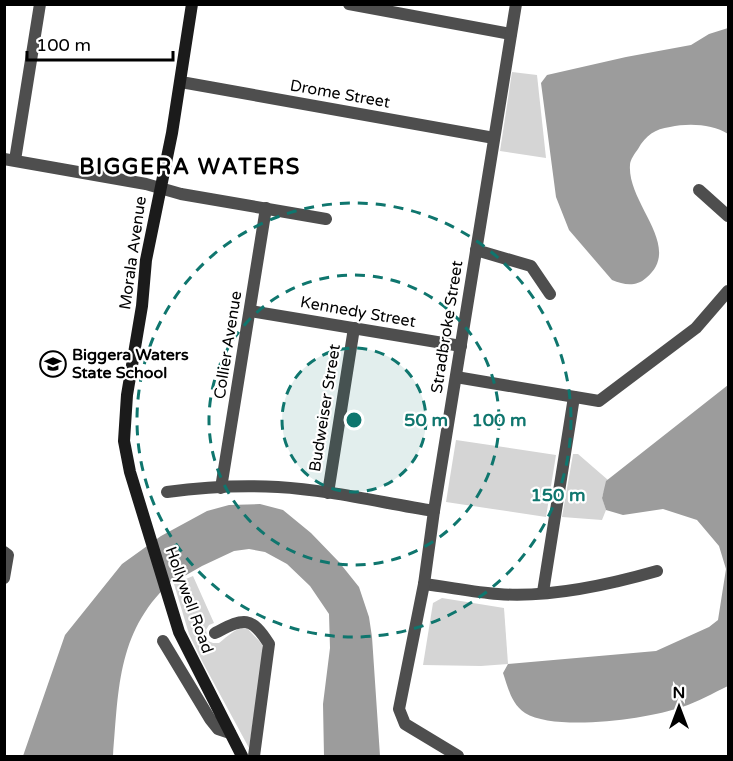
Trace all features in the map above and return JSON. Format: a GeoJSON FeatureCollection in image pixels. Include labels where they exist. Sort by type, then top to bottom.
{"type":"FeatureCollection","features":[{"type":"Feature","properties":{"kind":"main road","name":"Morala Avenue"},"geometry":{"type":"LineString","coordinates":[[130,472],[125,450],[126,404],[142,306],[146,260],[181,82],[192,4]]}},
{"type":"Feature","properties":{"kind":"main road","name":"Hollywell Road"},"geometry":{"type":"LineString","coordinates":[[130,472],[166,594],[184,644],[242,756]]}},
{"type":"Feature","properties":{"kind":"street"},"geometry":{"type":"LineString","coordinates":[[40,4],[10,159],[160,187],[181,194],[326,219]]}},
{"type":"Feature","properties":{"kind":"street"},"geometry":{"type":"LineString","coordinates":[[349,4],[511,34]]}},
{"type":"Feature","properties":{"kind":"street","name":"Stradbroke Street"},"geometry":{"type":"LineString","coordinates":[[458,756],[405,724],[399,709],[424,584],[516,4]]}},
{"type":"Feature","properties":{"kind":"street","name":"Drome Street"},"geometry":{"type":"LineString","coordinates":[[181,82],[494,138]]}},
{"type":"Feature","properties":{"kind":"street"},"geometry":{"type":"LineString","coordinates":[[699,190],[729,216]]}},
{"type":"Feature","properties":{"kind":"street","name":"Collier Avenue"},"geometry":{"type":"LineString","coordinates":[[221,488],[266,208]]}},
{"type":"Feature","properties":{"kind":"street"},"geometry":{"type":"LineString","coordinates":[[476,250],[531,266],[550,294]]}},
{"type":"Feature","properties":{"kind":"street"},"geometry":{"type":"LineString","coordinates":[[456,377],[599,401],[696,328],[729,291]]}},
{"type":"Feature","properties":{"kind":"street","name":"Kennedy Street"},"geometry":{"type":"LineString","coordinates":[[250,310],[461,346]]}},
{"type":"Feature","properties":{"kind":"street","name":"Budweiser Street"},"geometry":{"type":"LineString","coordinates":[[328,493],[354,328]]}},
{"type":"Feature","properties":{"kind":"street"},"geometry":{"type":"LineString","coordinates":[[543,592],[574,397]]}},
{"type":"Feature","properties":{"kind":"street"},"geometry":{"type":"LineString","coordinates":[[167,492],[278,487],[328,493],[434,512]]}},
{"type":"Feature","properties":{"kind":"street"},"geometry":{"type":"LineString","coordinates":[[4,552],[8,555],[4,578]]}},
{"type":"Feature","properties":{"kind":"street"},"geometry":{"type":"LineString","coordinates":[[424,584],[499,594],[543,592],[610,585],[657,571]]}},
{"type":"Feature","properties":{"kind":"street"},"geometry":{"type":"LineString","coordinates":[[215,633],[238,622],[248,621],[269,644],[254,756]]}},
{"type":"Feature","properties":{"kind":"street","name":"Hollywell Road"},"geometry":{"type":"LineString","coordinates":[[163,641],[210,719],[218,729],[230,733]]}},
{"type":"Feature","properties":{"kind":"shaded area"},"geometry":{"type":"Polygon","coordinates":[[[728,28],[728,134],[708,126],[685,125],[660,129],[644,140],[631,161],[631,180],[657,239],[659,253],[656,266],[646,278],[638,283],[625,284],[612,280],[569,230],[556,197],[541,83],[547,75],[691,45],[709,34],[728,28]]]}},
{"type":"Feature","properties":{"kind":"shaded area"},"geometry":{"type":"Polygon","coordinates":[[[512,72],[537,75],[546,158],[500,151],[512,72]]]}},
{"type":"Feature","properties":{"kind":"shaded area"},"geometry":{"type":"Polygon","coordinates":[[[728,385],[728,686],[682,707],[626,719],[602,722],[558,722],[539,719],[525,713],[516,705],[508,689],[503,673],[508,664],[656,651],[709,627],[718,620],[726,569],[719,546],[697,520],[663,509],[623,515],[606,510],[602,498],[606,481],[728,385]]]}},
{"type":"Feature","properties":{"kind":"shaded area"},"geometry":{"type":"Polygon","coordinates":[[[456,440],[556,455],[546,517],[446,502],[456,440]]]}},
{"type":"Feature","properties":{"kind":"shaded area"},"geometry":{"type":"Polygon","coordinates":[[[573,454],[578,454],[608,480],[602,497],[606,510],[602,520],[562,517],[573,454]]]}},
{"type":"Feature","properties":{"kind":"shaded area"},"geometry":{"type":"Polygon","coordinates":[[[260,504],[283,510],[311,533],[359,587],[369,617],[372,637],[380,756],[324,756],[323,704],[330,648],[329,614],[310,586],[287,564],[265,552],[249,549],[234,551],[181,578],[175,578],[156,597],[142,617],[131,638],[120,682],[113,756],[23,756],[65,635],[122,564],[161,536],[207,511],[229,505],[260,504]]]}},
{"type":"Feature","properties":{"kind":"shaded area"},"geometry":{"type":"Polygon","coordinates":[[[193,576],[214,623],[206,630],[208,641],[219,643],[235,631],[246,627],[262,644],[263,654],[249,748],[189,634],[174,584],[193,576]]]}},
{"type":"Feature","properties":{"kind":"shaded area"},"geometry":{"type":"Polygon","coordinates":[[[442,598],[504,608],[508,664],[423,665],[433,603],[442,598]]]}},
{"type":"Feature","properties":{"kind":"place","name":"Biggera Waters State School"},"geometry":{"type":"Point","coordinates":[53,364]}},
{"type":"Feature","properties":{"kind":"district","name":"BIGGERA WATERS"},"geometry":{"type":"Point","coordinates":[190,167]}}]}
